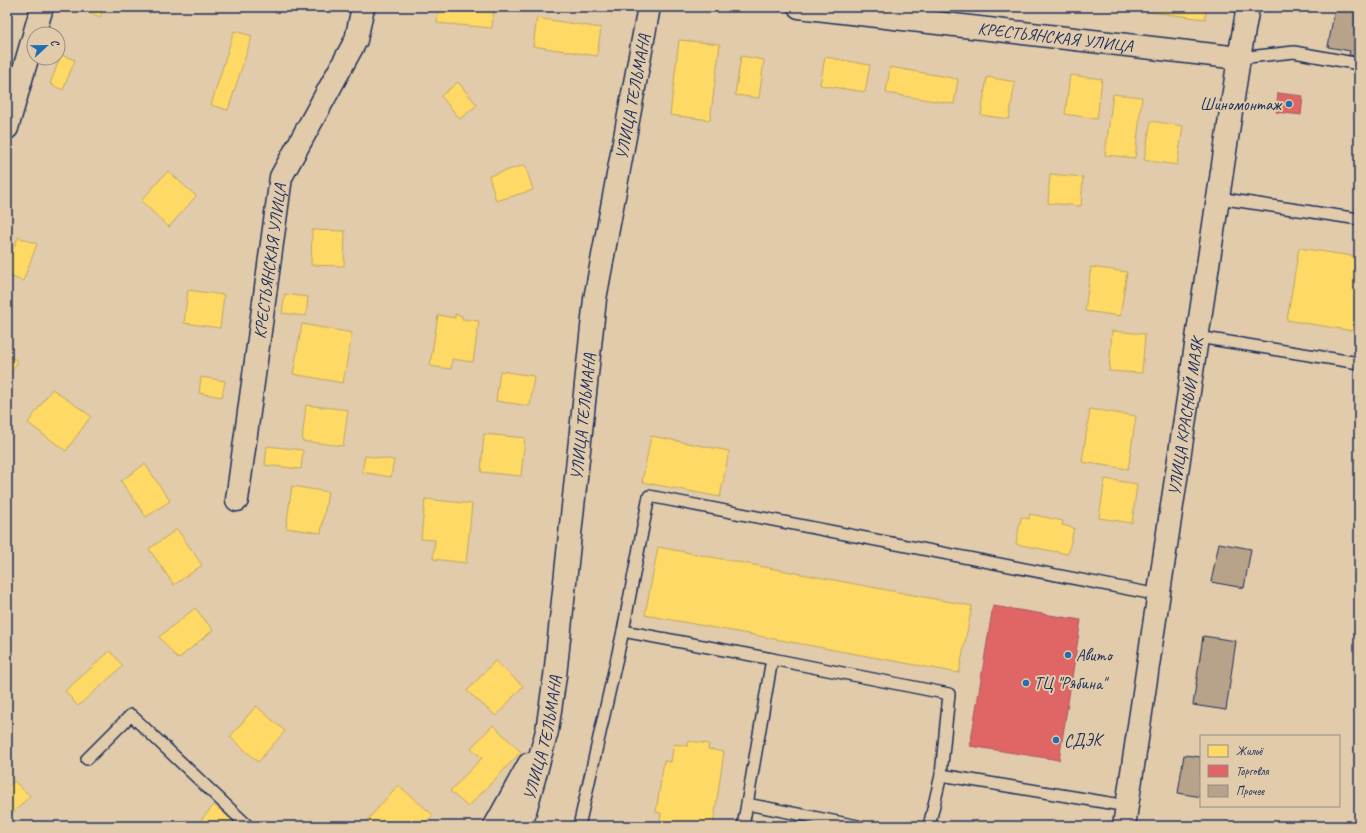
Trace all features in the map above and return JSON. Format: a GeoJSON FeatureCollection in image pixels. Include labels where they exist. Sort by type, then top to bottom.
{"type":"FeatureCollection","features":[{"type":"Feature","properties":{"kind":"street"},"geometry":{"type":"LineString","coordinates":[[7,128],[42,7]]}},
{"type":"Feature","properties":{"kind":"street","name":"КРЕСТЬЯНСКАЯ УЛИЦА"},"geometry":{"type":"LineString","coordinates":[[237,500],[281,177],[356,40],[363,7]]}},
{"type":"Feature","properties":{"kind":"street","name":"УЛИЦА ТЕЛЬМАНА"},"geometry":{"type":"LineString","coordinates":[[521,826],[547,731],[555,676],[595,299],[649,7]]}},
{"type":"Feature","properties":{"kind":"street","name":"КРЕСТЬЯНСКАЯ УЛИЦА"},"geometry":{"type":"LineString","coordinates":[[799,7],[1239,58]]}},
{"type":"Feature","properties":{"kind":"street","name":"УЛИЦА КРАСНЫЙ МАЯК"},"geometry":{"type":"LineString","coordinates":[[1125,816],[1160,595],[1218,198],[1248,7]]}},
{"type":"Feature","properties":{"kind":"street"},"geometry":{"type":"LineString","coordinates":[[495,826],[547,731]]}},
{"type":"Feature","properties":{"kind":"lane"},"geometry":{"type":"LineString","coordinates":[[1239,58],[1294,52],[1359,64]]}},
{"type":"Feature","properties":{"kind":"lane"},"geometry":{"type":"LineString","coordinates":[[1218,198],[1359,219]]}},
{"type":"Feature","properties":{"kind":"lane"},"geometry":{"type":"LineString","coordinates":[[1198,337],[1359,363]]}},
{"type":"Feature","properties":{"kind":"lane"},"geometry":{"type":"LineString","coordinates":[[579,826],[623,631],[649,496],[1160,595]]}},
{"type":"Feature","properties":{"kind":"lane"},"geometry":{"type":"LineString","coordinates":[[623,631],[949,694],[941,775],[929,826]]}},
{"type":"Feature","properties":{"kind":"lane"},"geometry":{"type":"LineString","coordinates":[[743,826],[772,659]]}},
{"type":"Feature","properties":{"kind":"lane"},"geometry":{"type":"LineString","coordinates":[[87,759],[131,715],[248,826]]}},
{"type":"Feature","properties":{"kind":"lane"},"geometry":{"type":"LineString","coordinates":[[941,775],[1125,816]]}},
{"type":"Feature","properties":{"kind":"lane"},"geometry":{"type":"LineString","coordinates":[[747,804],[858,826]]}},
{"type":"Feature","properties":{"kind":"lane"},"geometry":{"type":"LineString","coordinates":[[1358,826],[1359,822]]}},
{"type":"Feature","properties":{"kind":"building: Жильё"},"geometry":{"type":"Polygon","coordinates":[[[76,7],[104,7],[100,17],[76,7]]]}},
{"type":"Feature","properties":{"kind":"building: Жильё"},"geometry":{"type":"Polygon","coordinates":[[[439,7],[494,7],[492,28],[437,23],[439,7]]]}},
{"type":"Feature","properties":{"kind":"building: Жильё"},"geometry":{"type":"Polygon","coordinates":[[[1152,7],[1206,7],[1205,19],[1151,12],[1152,7]]]}},
{"type":"Feature","properties":{"kind":"building: Жильё"},"geometry":{"type":"Polygon","coordinates":[[[537,18],[601,28],[597,56],[533,46],[537,18]]]}},
{"type":"Feature","properties":{"kind":"building: Жильё"},"geometry":{"type":"Polygon","coordinates":[[[234,31],[252,36],[228,110],[211,105],[234,31]]]}},
{"type":"Feature","properties":{"kind":"building: Жильё"},"geometry":{"type":"Polygon","coordinates":[[[679,40],[720,44],[710,120],[670,115],[679,40]]]}},
{"type":"Feature","properties":{"kind":"building: Жильё"},"geometry":{"type":"Polygon","coordinates":[[[741,56],[764,60],[759,98],[735,95],[741,56]]]}},
{"type":"Feature","properties":{"kind":"building: Жильё"},"geometry":{"type":"Polygon","coordinates":[[[66,57],[75,60],[63,90],[50,84],[57,66],[66,66],[66,57]]]}},
{"type":"Feature","properties":{"kind":"building: Жильё"},"geometry":{"type":"Polygon","coordinates":[[[825,57],[870,65],[865,92],[820,85],[825,57]]]}},
{"type":"Feature","properties":{"kind":"building: Жильё"},"geometry":{"type":"Polygon","coordinates":[[[890,67],[958,79],[954,104],[886,93],[890,67]]]}},
{"type":"Feature","properties":{"kind":"building: Жильё"},"geometry":{"type":"Polygon","coordinates":[[[1070,75],[1102,79],[1097,119],[1065,114],[1070,75]]]}},
{"type":"Feature","properties":{"kind":"building: Жильё"},"geometry":{"type":"Polygon","coordinates":[[[987,77],[1015,82],[1009,119],[981,115],[987,77]]]}},
{"type":"Feature","properties":{"kind":"building: Жильё"},"geometry":{"type":"Polygon","coordinates":[[[458,82],[477,105],[460,119],[441,96],[458,82]]]}},
{"type":"Feature","properties":{"kind":"building: Жильё"},"geometry":{"type":"Polygon","coordinates":[[[1113,94],[1142,97],[1135,158],[1105,155],[1113,94]]]}},
{"type":"Feature","properties":{"kind":"building: Жильё"},"geometry":{"type":"Polygon","coordinates":[[[1151,121],[1183,126],[1177,165],[1144,160],[1151,121]]]}},
{"type":"Feature","properties":{"kind":"building: Жильё"},"geometry":{"type":"Polygon","coordinates":[[[525,165],[533,190],[496,201],[489,176],[525,165]]]}},
{"type":"Feature","properties":{"kind":"building: Жильё"},"geometry":{"type":"Polygon","coordinates":[[[168,171],[196,196],[169,227],[141,201],[168,171]]]}},
{"type":"Feature","properties":{"kind":"building: Жильё"},"geometry":{"type":"Polygon","coordinates":[[[1050,174],[1083,177],[1081,206],[1048,203],[1050,174]]]}},
{"type":"Feature","properties":{"kind":"building: Жильё"},"geometry":{"type":"Polygon","coordinates":[[[312,230],[345,231],[344,266],[311,265],[312,230]]]}},
{"type":"Feature","properties":{"kind":"building: Жильё"},"geometry":{"type":"Polygon","coordinates":[[[18,237],[37,244],[23,281],[7,275],[7,264],[18,237]]]}},
{"type":"Feature","properties":{"kind":"building: Жильё"},"geometry":{"type":"Polygon","coordinates":[[[1299,248],[1359,257],[1359,332],[1287,320],[1299,248]]]}},
{"type":"Feature","properties":{"kind":"building: Жильё"},"geometry":{"type":"Polygon","coordinates":[[[1091,267],[1127,272],[1120,316],[1085,311],[1091,267]]]}},
{"type":"Feature","properties":{"kind":"building: Жильё"},"geometry":{"type":"Polygon","coordinates":[[[188,290],[224,295],[220,328],[184,323],[188,290]]]}},
{"type":"Feature","properties":{"kind":"building: Жильё"},"geometry":{"type":"Polygon","coordinates":[[[285,294],[308,297],[306,316],[282,313],[285,294]]]}},
{"type":"Feature","properties":{"kind":"building: Жильё"},"geometry":{"type":"Polygon","coordinates":[[[455,314],[462,316],[462,319],[479,321],[473,362],[452,359],[451,369],[430,366],[438,315],[455,318],[455,314]]]}},
{"type":"Feature","properties":{"kind":"building: Жильё"},"geometry":{"type":"Polygon","coordinates":[[[302,324],[352,333],[343,383],[293,374],[302,324]]]}},
{"type":"Feature","properties":{"kind":"building: Жильё"},"geometry":{"type":"Polygon","coordinates":[[[1112,331],[1145,334],[1142,373],[1109,371],[1112,331]]]}},
{"type":"Feature","properties":{"kind":"building: Жильё"},"geometry":{"type":"Polygon","coordinates":[[[7,355],[18,361],[8,378],[7,377],[7,355]]]}},
{"type":"Feature","properties":{"kind":"building: Жильё"},"geometry":{"type":"Polygon","coordinates":[[[500,371],[534,376],[530,406],[496,401],[500,371]]]}},
{"type":"Feature","properties":{"kind":"building: Жильё"},"geometry":{"type":"Polygon","coordinates":[[[201,377],[225,381],[222,397],[199,393],[201,377]]]}},
{"type":"Feature","properties":{"kind":"building: Жильё"},"geometry":{"type":"Polygon","coordinates":[[[52,389],[91,416],[66,451],[28,423],[52,389]]]}},
{"type":"Feature","properties":{"kind":"building: Жильё"},"geometry":{"type":"Polygon","coordinates":[[[306,405],[348,410],[343,446],[302,441],[306,405]]]}},
{"type":"Feature","properties":{"kind":"building: Жильё"},"geometry":{"type":"Polygon","coordinates":[[[1090,409],[1136,416],[1128,469],[1082,462],[1090,409]]]}},
{"type":"Feature","properties":{"kind":"building: Жильё"},"geometry":{"type":"Polygon","coordinates":[[[484,434],[525,438],[521,476],[481,472],[484,434]]]}},
{"type":"Feature","properties":{"kind":"building: Жильё"},"geometry":{"type":"Polygon","coordinates":[[[651,436],[729,451],[720,497],[642,482],[651,436]]]}},
{"type":"Feature","properties":{"kind":"building: Жильё"},"geometry":{"type":"Polygon","coordinates":[[[267,446],[303,450],[301,469],[265,465],[267,446]]]}},
{"type":"Feature","properties":{"kind":"building: Жильё"},"geometry":{"type":"Polygon","coordinates":[[[365,456],[394,460],[391,477],[362,472],[365,456]]]}},
{"type":"Feature","properties":{"kind":"building: Жильё"},"geometry":{"type":"Polygon","coordinates":[[[145,464],[170,501],[146,517],[121,481],[145,464]]]}},
{"type":"Feature","properties":{"kind":"building: Жильё"},"geometry":{"type":"Polygon","coordinates":[[[1105,479],[1137,484],[1132,523],[1099,518],[1105,479]]]}},
{"type":"Feature","properties":{"kind":"building: Жильё"},"geometry":{"type":"Polygon","coordinates":[[[292,486],[328,492],[321,533],[286,528],[292,486]]]}},
{"type":"Feature","properties":{"kind":"building: Жильё"},"geometry":{"type":"Polygon","coordinates":[[[425,499],[472,504],[466,563],[433,559],[435,540],[421,539],[425,499]]]}},
{"type":"Feature","properties":{"kind":"building: Жильё"},"geometry":{"type":"Polygon","coordinates":[[[1030,514],[1063,521],[1062,525],[1074,528],[1068,554],[1016,544],[1021,517],[1029,519],[1030,514]]]}},
{"type":"Feature","properties":{"kind":"building: Жильё"},"geometry":{"type":"Polygon","coordinates":[[[177,529],[202,565],[174,585],[149,549],[177,529]]]}},
{"type":"Feature","properties":{"kind":"building: Жильё"},"geometry":{"type":"Polygon","coordinates":[[[658,547],[972,606],[959,673],[645,615],[658,547]]]}},
{"type":"Feature","properties":{"kind":"building: Жильё"},"geometry":{"type":"Polygon","coordinates":[[[195,608],[213,630],[178,659],[159,637],[195,608]]]}},
{"type":"Feature","properties":{"kind":"building: Жильё"},"geometry":{"type":"Polygon","coordinates":[[[110,651],[123,666],[78,706],[65,691],[110,651]]]}},
{"type":"Feature","properties":{"kind":"building: Жильё"},"geometry":{"type":"Polygon","coordinates":[[[495,661],[523,686],[496,716],[467,691],[495,661]]]}},
{"type":"Feature","properties":{"kind":"building: Жильё"},"geometry":{"type":"Polygon","coordinates":[[[256,706],[285,731],[258,762],[230,737],[256,706]]]}},
{"type":"Feature","properties":{"kind":"building: Жильё"},"geometry":{"type":"Polygon","coordinates":[[[493,725],[521,752],[468,807],[450,791],[482,758],[471,748],[493,725]]]}},
{"type":"Feature","properties":{"kind":"building: Жильё"},"geometry":{"type":"Polygon","coordinates":[[[689,741],[709,744],[708,749],[724,752],[713,826],[659,826],[661,813],[656,812],[664,761],[671,762],[674,744],[688,746],[689,741]]]}},
{"type":"Feature","properties":{"kind":"building: Жильё"},"geometry":{"type":"Polygon","coordinates":[[[14,781],[30,796],[13,813],[7,808],[7,788],[14,781]]]}},
{"type":"Feature","properties":{"kind":"building: Жильё"},"geometry":{"type":"Polygon","coordinates":[[[398,785],[433,815],[423,826],[368,826],[365,823],[398,785]]]}},
{"type":"Feature","properties":{"kind":"building: Жильё"},"geometry":{"type":"Polygon","coordinates":[[[214,805],[239,826],[196,826],[214,805]]]}},
{"type":"Feature","properties":{"kind":"building: Торговля","name":"Шиномонтаж"},"geometry":{"type":"Polygon","coordinates":[[[1278,93],[1303,96],[1301,115],[1276,112],[1278,93]]]}},
{"type":"Feature","properties":{"kind":"building: Торговля","name":"ТЦ \"Рябина\""},"geometry":{"type":"Polygon","coordinates":[[[993,606],[1081,620],[1059,760],[970,746],[993,606]]]}},
{"type":"Feature","properties":{"kind":"building: Прочее"},"geometry":{"type":"Polygon","coordinates":[[[1335,7],[1359,7],[1359,57],[1349,55],[1350,51],[1328,47],[1335,7]]]}},
{"type":"Feature","properties":{"kind":"building: Прочее"},"geometry":{"type":"Polygon","coordinates":[[[1219,543],[1251,549],[1244,588],[1211,582],[1219,543]]]}},
{"type":"Feature","properties":{"kind":"building: Прочее"},"geometry":{"type":"Polygon","coordinates":[[[1203,636],[1236,641],[1226,710],[1193,705],[1203,636]]]}},
{"type":"Feature","properties":{"kind":"building: Прочее"},"geometry":{"type":"Polygon","coordinates":[[[1184,755],[1200,757],[1200,797],[1178,793],[1184,755]]]}},
{"type":"Feature","properties":{"kind":"place","name":"Шиномонтаж"},"geometry":{"type":"Point","coordinates":[1289,104]}},
{"type":"Feature","properties":{"kind":"place","name":"Авито"},"geometry":{"type":"Point","coordinates":[1068,655]}},
{"type":"Feature","properties":{"kind":"place","name":"ТЦ \"Рябина\""},"geometry":{"type":"Point","coordinates":[1026,683]}},
{"type":"Feature","properties":{"kind":"place","name":"СДЭК"},"geometry":{"type":"Point","coordinates":[1056,740]}}]}
